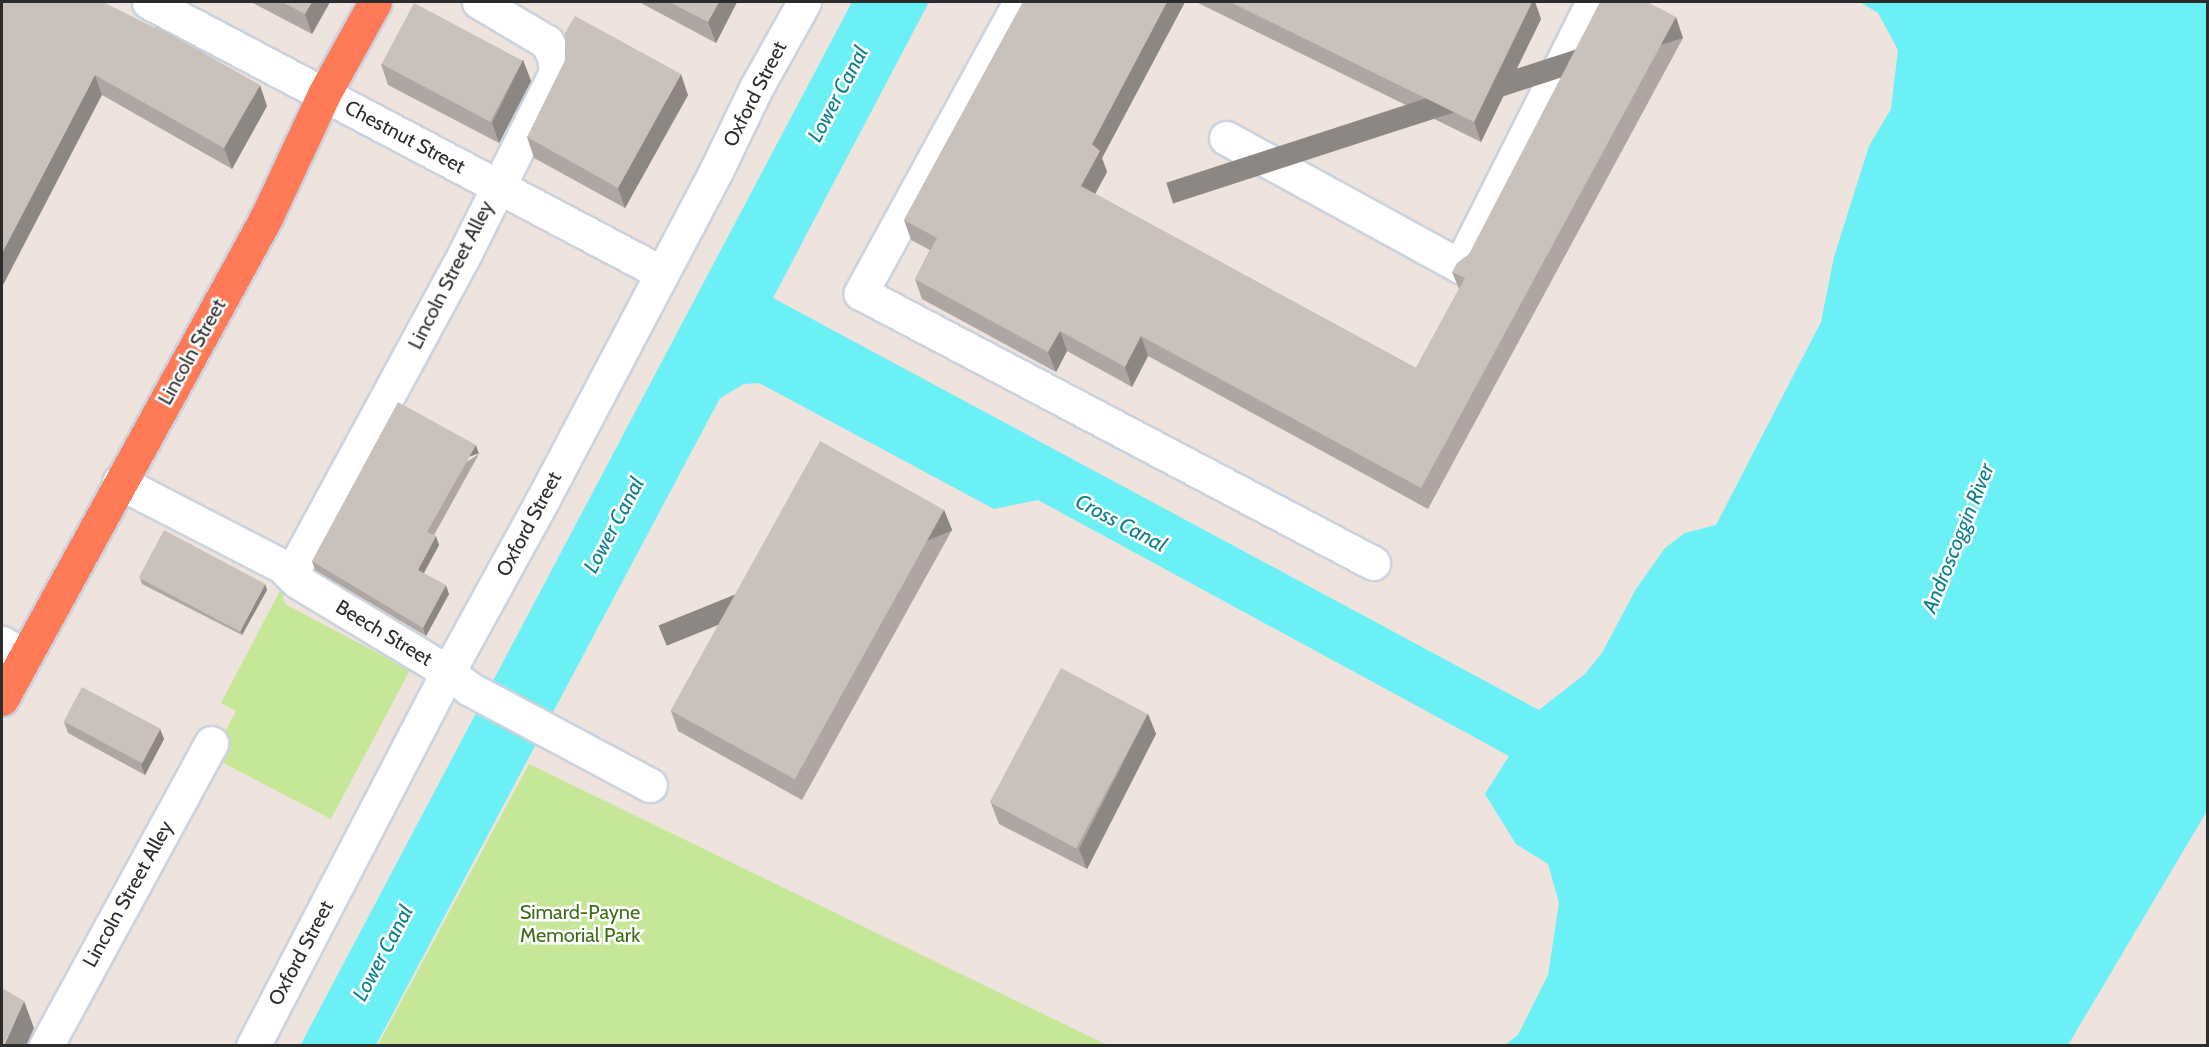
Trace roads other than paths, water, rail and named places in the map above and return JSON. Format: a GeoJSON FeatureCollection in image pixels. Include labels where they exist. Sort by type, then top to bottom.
{"type":"FeatureCollection","features":[{"type":"Feature","properties":{"kind":"highway","name":"Lincoln Street"},"geometry":{"type":"LineString","coordinates":[[2,699],[13,650],[119,482],[266,218],[324,94],[375,2]]}},
{"type":"Feature","properties":{"kind":"street","name":"Chestnut Street"},"geometry":{"type":"LineString","coordinates":[[149,2],[660,272]]}},
{"type":"Feature","properties":{"kind":"street","name":"Lincoln Street Alley"},"geometry":{"type":"LineString","coordinates":[[291,574],[465,253],[497,185],[556,72],[554,56],[547,42],[479,2]]}},
{"type":"Feature","properties":{"kind":"street","name":"Oxford Street"},"geometry":{"type":"LineString","coordinates":[[253,1046],[459,681],[542,501],[660,272],[804,2]]}},
{"type":"Feature","properties":{"kind":"street"},"geometry":{"type":"LineString","coordinates":[[1020,2],[861,293],[1373,562]]}},
{"type":"Feature","properties":{"kind":"street"},"geometry":{"type":"LineString","coordinates":[[1226,138],[1460,266],[1593,2]]}},
{"type":"Feature","properties":{"kind":"street","name":"Beech Street"},"geometry":{"type":"LineString","coordinates":[[119,482],[282,566],[297,580],[459,681],[650,785]]}},
{"type":"Feature","properties":{"kind":"street","name":"Lincoln Street Alley"},"geometry":{"type":"LineString","coordinates":[[46,1046],[211,743]]}},
{"type":"Feature","properties":{"kind":"water"},"geometry":{"type":"Polygon","coordinates":[[[852,2],[929,2],[773,298],[1539,710],[1585,674],[1602,653],[1636,589],[1665,548],[1685,533],[1716,525],[1821,322],[1834,257],[1869,146],[1891,109],[1898,50],[1878,13],[1860,2],[2207,2],[2207,811],[2068,1045],[1505,1045],[1518,1035],[1548,975],[1559,903],[1548,864],[1516,844],[1485,794],[1509,756],[1038,500],[994,509],[759,383],[744,384],[720,398],[376,1045],[300,1046],[852,2]]]}},
{"type":"Feature","properties":{"kind":"water label","name":"Lower Canal"},"geometry":{"type":"Point","coordinates":[838,94]}},
{"type":"Feature","properties":{"kind":"water label","name":"Cross Canal"},"geometry":{"type":"Point","coordinates":[1121,523]}},
{"type":"Feature","properties":{"kind":"water label","name":"Lower Canal"},"geometry":{"type":"Point","coordinates":[614,525]}},
{"type":"Feature","properties":{"kind":"water label","name":"Androscoggin River"},"geometry":{"type":"Point","coordinates":[1958,538]}},
{"type":"Feature","properties":{"kind":"water label","name":"Lower Canal"},"geometry":{"type":"Point","coordinates":[383,953]}},
{"type":"Feature","properties":{"kind":"park label","name":"Simard-Payne Memorial Park"},"geometry":{"type":"Point","coordinates":[580,924]}}]}
